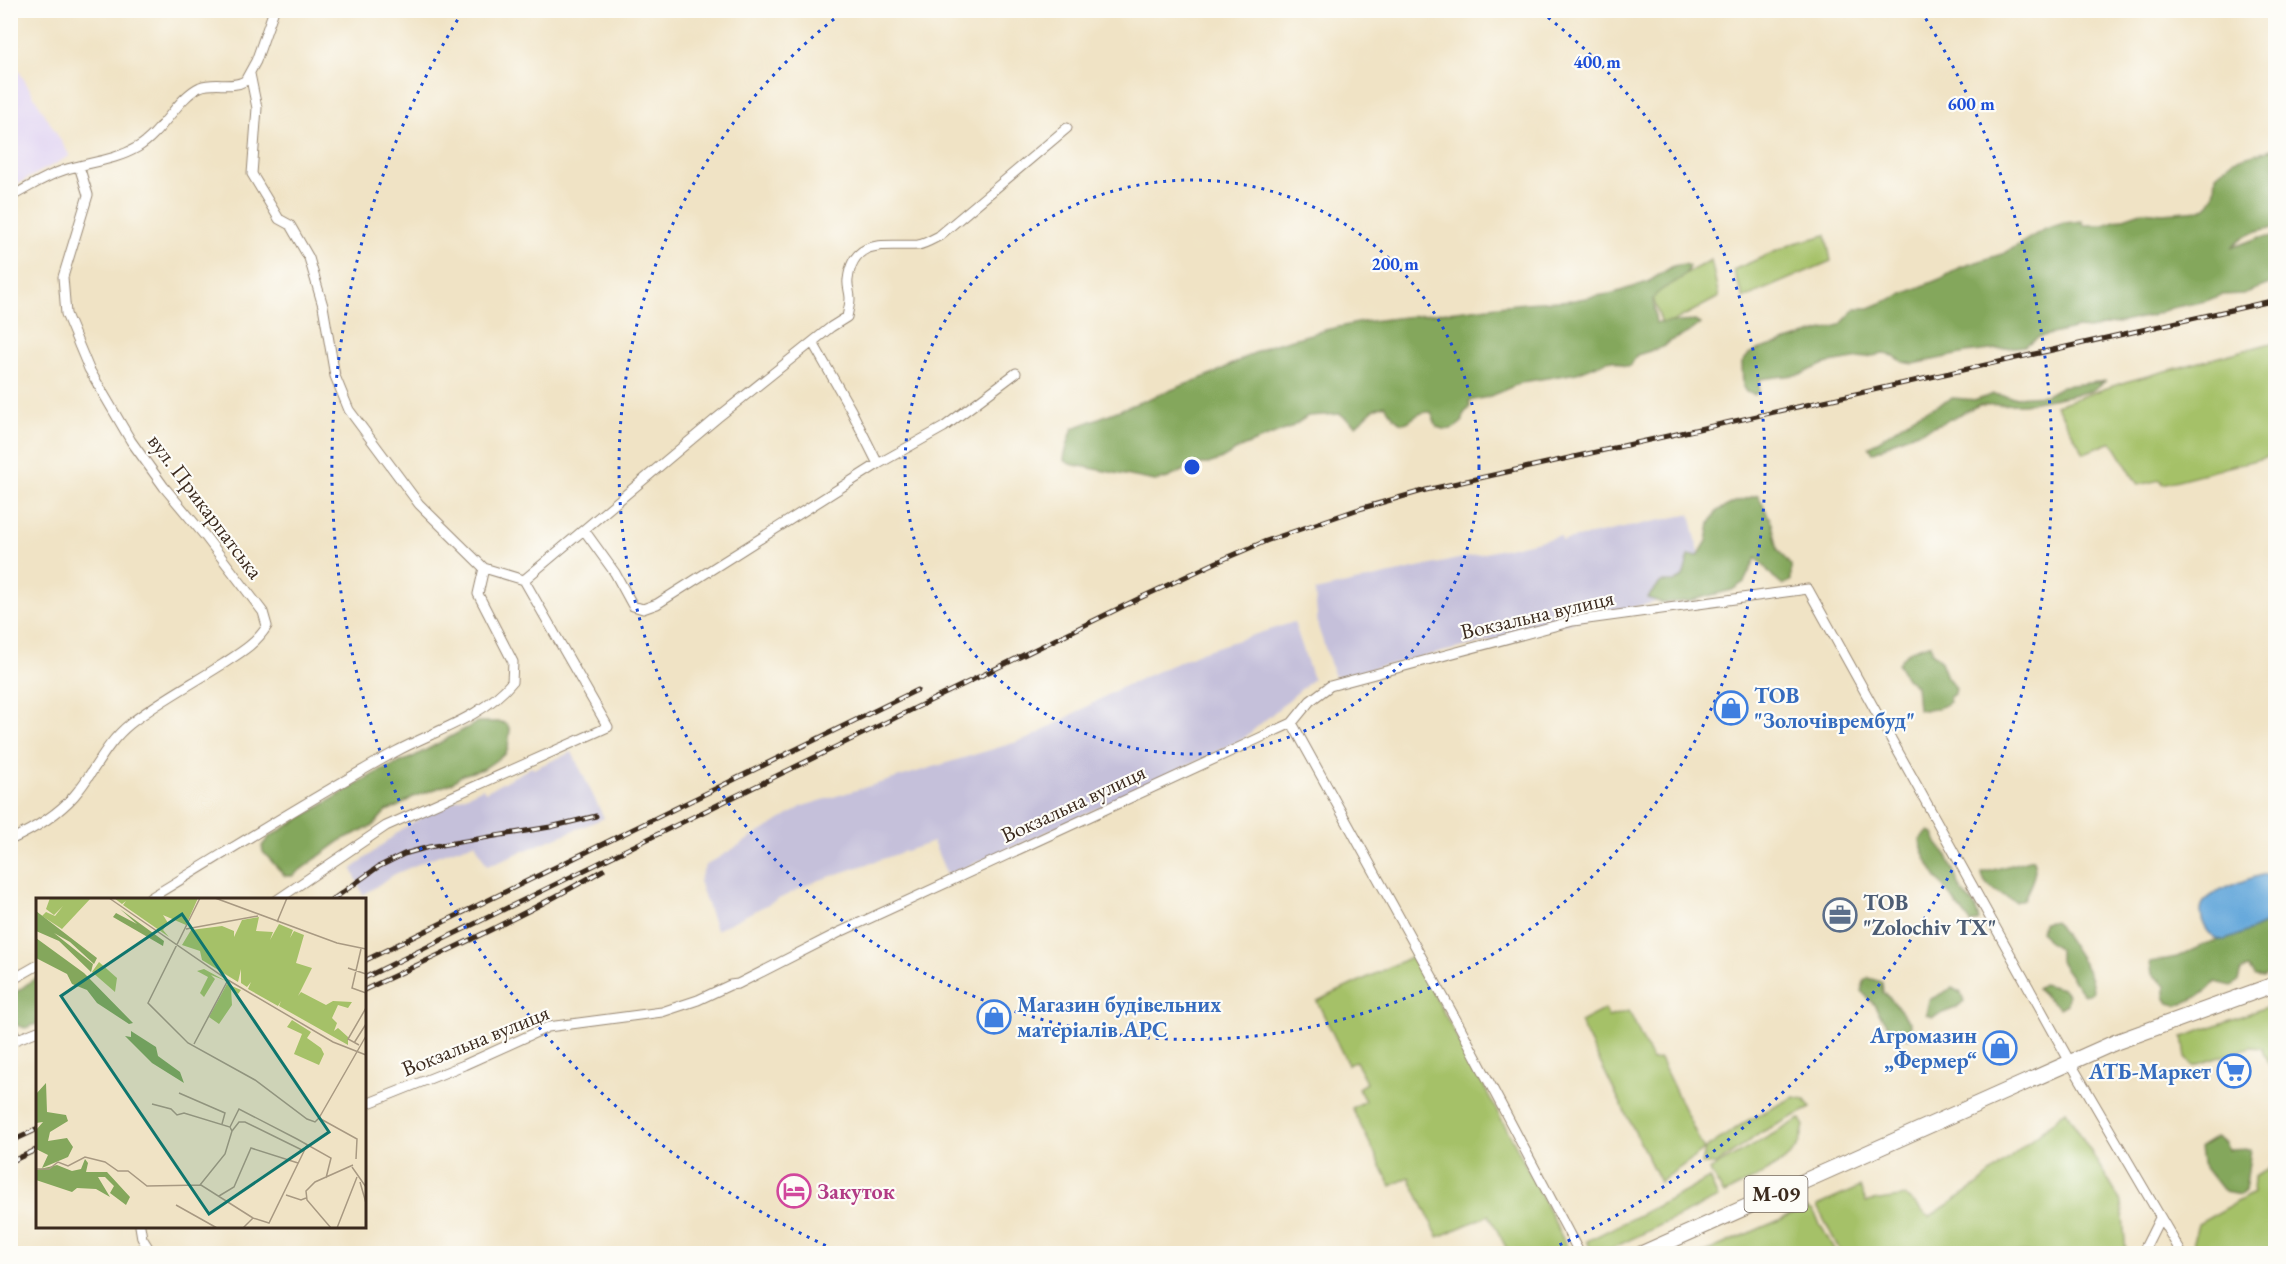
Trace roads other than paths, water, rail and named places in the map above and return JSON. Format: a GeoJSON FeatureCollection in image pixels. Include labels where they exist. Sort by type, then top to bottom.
{"type":"FeatureCollection","features":[{"type":"Feature","properties":{"kind":"highway","name":"М-09"},"geometry":{"type":"LineString","coordinates":[[1641,1254],[2116,1042],[2276,984]]}},
{"type":"Feature","properties":{"kind":"street"},"geometry":{"type":"LineString","coordinates":[[10,197],[54,174],[109,160],[139,147],[160,129],[185,99],[198,88],[209,84],[240,84],[250,74],[274,10]]}},
{"type":"Feature","properties":{"kind":"street"},"geometry":{"type":"LineString","coordinates":[[250,74],[257,108],[252,174],[279,219],[290,225],[309,258],[323,306],[335,376],[349,410],[419,504],[484,568],[524,580],[608,727],[386,826],[280,898]]}},
{"type":"Feature","properties":{"kind":"street"},"geometry":{"type":"LineString","coordinates":[[524,580],[717,418],[831,327],[847,317],[850,299],[848,281],[850,270],[854,260],[864,250],[874,245],[884,244],[921,245],[939,236],[1067,128]]}},
{"type":"Feature","properties":{"kind":"street","name":"вул. Прикарпатська"},"geometry":{"type":"LineString","coordinates":[[10,840],[33,829],[75,795],[108,747],[129,725],[259,639],[267,626],[263,612],[164,487],[131,441],[89,369],[66,314],[63,277],[88,195],[79,166]]}},
{"type":"Feature","properties":{"kind":"street"},"geometry":{"type":"LineString","coordinates":[[813,343],[878,464]]}},
{"type":"Feature","properties":{"kind":"street"},"geometry":{"type":"LineString","coordinates":[[585,530],[615,573],[633,606],[644,609],[657,604],[878,464],[944,427],[1016,373]]}},
{"type":"Feature","properties":{"kind":"street"},"geometry":{"type":"LineString","coordinates":[[150,898],[397,751],[487,706],[502,694],[513,682],[513,662],[478,594],[484,568]]}},
{"type":"Feature","properties":{"kind":"street","name":"Вокзальна вулиця"},"geometry":{"type":"LineString","coordinates":[[366,1104],[464,1065],[548,1027],[662,1012],[698,1000],[730,985],[738,984],[840,932],[1292,723],[1310,701],[1330,686],[1573,621],[1808,589],[2070,1062]]}},
{"type":"Feature","properties":{"kind":"street"},"geometry":{"type":"LineString","coordinates":[[1292,723],[1460,1027],[1580,1254]]}},
{"type":"Feature","properties":{"kind":"street"},"geometry":{"type":"LineString","coordinates":[[10,981],[36,966]]}},
{"type":"Feature","properties":{"kind":"street"},"geometry":{"type":"LineString","coordinates":[[10,1025],[14,1040],[36,1031]]}},
{"type":"Feature","properties":{"kind":"street"},"geometry":{"type":"LineString","coordinates":[[2070,1062],[2182,1254]]}},
{"type":"Feature","properties":{"kind":"street"},"geometry":{"type":"LineString","coordinates":[[2142,1254],[2160,1218]]}},
{"type":"Feature","properties":{"kind":"street"},"geometry":{"type":"LineString","coordinates":[[140,1228],[142,1238],[152,1254]]}},
{"type":"Feature","properties":{"kind":"street"},"geometry":{"type":"LineString","coordinates":[[133,1254],[139,1251],[146,1254]]}},
{"type":"Feature","properties":{"kind":"water"},"geometry":{"type":"Polygon","coordinates":[[[2275,874],[2275,919],[2224,940],[2208,932],[2201,913],[2204,902],[2209,897],[2246,880],[2275,874]]]}},
{"type":"Feature","properties":{"kind":"railway"},"geometry":{"type":"LineString","coordinates":[[366,977],[1140,598],[1266,541],[1359,509],[1426,490],[2276,300]]}},
{"type":"Feature","properties":{"kind":"railway"},"geometry":{"type":"LineString","coordinates":[[366,960],[917,690]]}},
{"type":"Feature","properties":{"kind":"railway"},"geometry":{"type":"LineString","coordinates":[[335,898],[378,867],[404,854],[429,847],[550,827],[596,816]]}},
{"type":"Feature","properties":{"kind":"railway"},"geometry":{"type":"LineString","coordinates":[[366,989],[515,918],[603,870]]}},
{"type":"Feature","properties":{"kind":"railway"},"geometry":{"type":"LineString","coordinates":[[10,1142],[36,1130]]}},
{"type":"Feature","properties":{"kind":"railway"},"geometry":{"type":"LineString","coordinates":[[10,1162],[36,1150]]}},
{"type":"Feature","properties":{"kind":"place","name":"ТОВ \"Золочіврембуд\""},"geometry":{"type":"Point","coordinates":[1731,708]}},
{"type":"Feature","properties":{"kind":"place","name":"ТОВ \"Zolochiv TX\""},"geometry":{"type":"Point","coordinates":[1840,915]}},
{"type":"Feature","properties":{"kind":"place","name":"Магазин будівельних матеріалів APC"},"geometry":{"type":"Point","coordinates":[994,1017]}},
{"type":"Feature","properties":{"kind":"place","name":"Агромазин „Фермер“"},"geometry":{"type":"Point","coordinates":[2000,1048]}},
{"type":"Feature","properties":{"kind":"place","name":"АТБ-Маркет"},"geometry":{"type":"Point","coordinates":[2234,1071]}},
{"type":"Feature","properties":{"kind":"place","name":"Закуток"},"geometry":{"type":"Point","coordinates":[794,1191]}}]}
